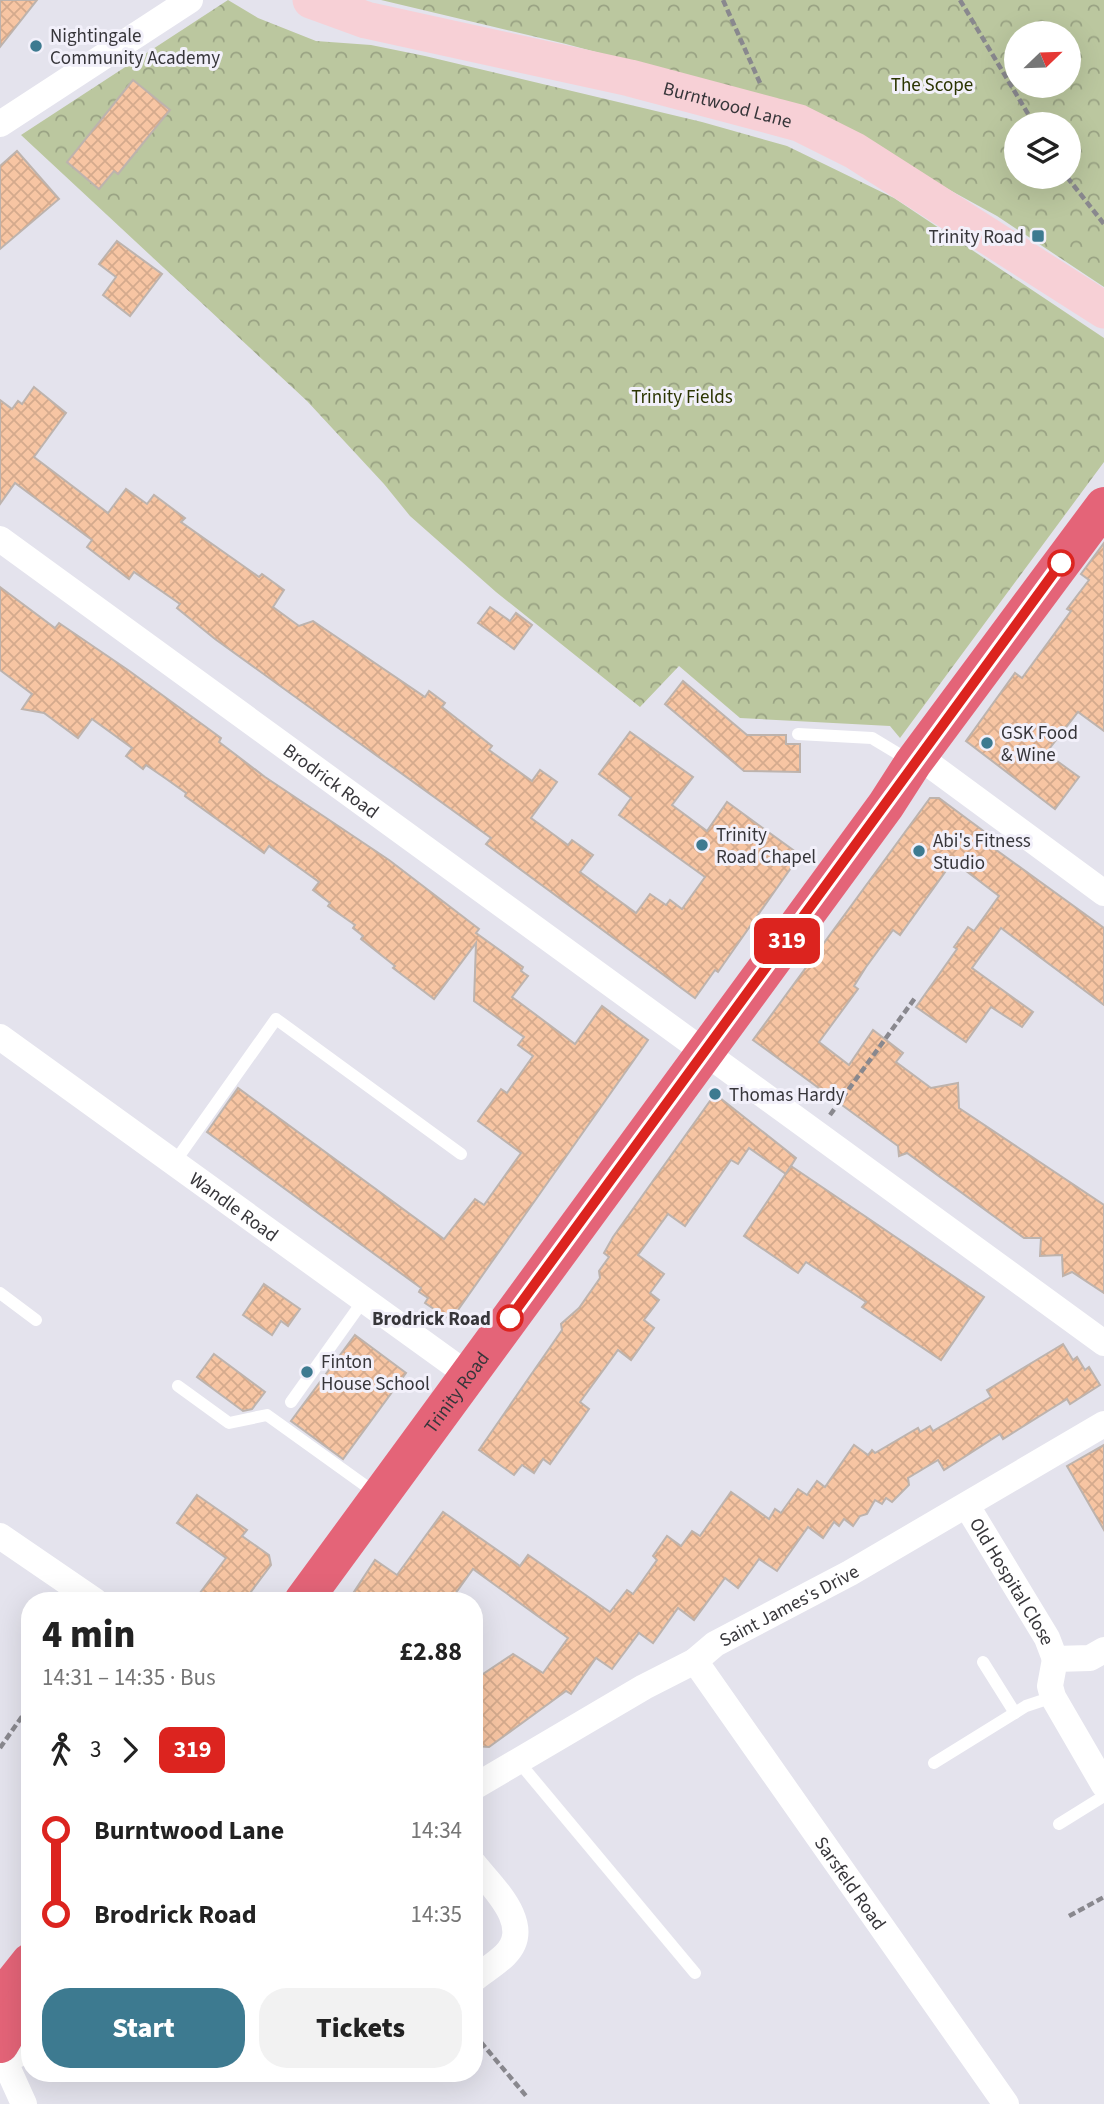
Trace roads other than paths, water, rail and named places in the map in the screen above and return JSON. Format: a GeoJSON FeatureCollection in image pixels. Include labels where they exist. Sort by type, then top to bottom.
{"type":"FeatureCollection","features":[{"type":"Feature","properties":{"kind":"highway","name":"Trinity Road"},"geometry":{"type":"LineString","coordinates":[[310,1592],[886,805],[915,760],[1104,506]]}},
{"type":"Feature","properties":{"kind":"highway"},"geometry":{"type":"LineString","coordinates":[[6,2039],[21,1991]]}},
{"type":"Feature","properties":{"kind":"highway"},"geometry":{"type":"LineString","coordinates":[[6,2039],[21,2010]]}},
{"type":"Feature","properties":{"kind":"main road","name":"Burntwood Lane"},"geometry":{"type":"LineString","coordinates":[[330,4],[630,78],[690,97],[774,116],[820,132],[855,151],[1104,310]]}},
{"type":"Feature","properties":{"kind":"street"},"geometry":{"type":"LineString","coordinates":[[0,124],[190,0]]}},
{"type":"Feature","properties":{"kind":"street","name":"Brodrick Road"},"geometry":{"type":"LineString","coordinates":[[0,539],[1104,1343]]}},
{"type":"Feature","properties":{"kind":"street"},"geometry":{"type":"LineString","coordinates":[[915,760],[1104,893]]}},
{"type":"Feature","properties":{"kind":"street","name":"Wandle Road"},"geometry":{"type":"LineString","coordinates":[[0,1037],[468,1375]]}},
{"type":"Feature","properties":{"kind":"street","name":"Saint James's Drive"},"geometry":{"type":"LineString","coordinates":[[483,1782],[643,1687],[695,1661],[715,1644],[967,1506],[1104,1424]]}},
{"type":"Feature","properties":{"kind":"street","name":"Old Hospital Close"},"geometry":{"type":"LineString","coordinates":[[967,1506],[1047,1638],[1055,1659],[1050,1686],[1053,1697]]}},
{"type":"Feature","properties":{"kind":"street"},"geometry":{"type":"LineString","coordinates":[[0,1536],[82,1592]]}},
{"type":"Feature","properties":{"kind":"street","name":"Old Hospital Close"},"geometry":{"type":"LineString","coordinates":[[1055,1659],[1090,1658],[1104,1650]]}},
{"type":"Feature","properties":{"kind":"street","name":"Sarsfeld Road"},"geometry":{"type":"LineString","coordinates":[[695,1661],[1006,2104]]}},
{"type":"Feature","properties":{"kind":"street"},"geometry":{"type":"LineString","coordinates":[[1053,1697],[1104,1785]]}},
{"type":"Feature","properties":{"kind":"street"},"geometry":{"type":"LineString","coordinates":[[483,1875],[511,1911],[515,1931],[507,1953],[483,1972]]}},
{"type":"Feature","properties":{"kind":"street"},"geometry":{"type":"LineString","coordinates":[[6,2039],[24,2104]]}},
{"type":"Feature","properties":{"kind":"lane"},"geometry":{"type":"LineString","coordinates":[[799,734],[872,738],[915,760]]}},
{"type":"Feature","properties":{"kind":"lane"},"geometry":{"type":"LineString","coordinates":[[174,1163],[276,1019],[461,1154]]}},
{"type":"Feature","properties":{"kind":"lane"},"geometry":{"type":"LineString","coordinates":[[0,1293],[36,1320]]}},
{"type":"Feature","properties":{"kind":"lane"},"geometry":{"type":"LineString","coordinates":[[291,1402],[363,1301]]}},
{"type":"Feature","properties":{"kind":"lane"},"geometry":{"type":"LineString","coordinates":[[178,1386],[229,1423],[267,1415],[380,1496]]}},
{"type":"Feature","properties":{"kind":"lane"},"geometry":{"type":"LineString","coordinates":[[983,1662],[1015,1713]]}},
{"type":"Feature","properties":{"kind":"lane"},"geometry":{"type":"LineString","coordinates":[[934,1763],[1015,1713],[1053,1697]]}},
{"type":"Feature","properties":{"kind":"lane"},"geometry":{"type":"LineString","coordinates":[[517,1761],[695,1973]]}},
{"type":"Feature","properties":{"kind":"lane"},"geometry":{"type":"LineString","coordinates":[[1059,1824],[1104,1796]]}},
{"type":"Feature","properties":{"kind":"place","name":"Nightingale Community Academy"},"geometry":{"type":"Point","coordinates":[36,46]}},
{"type":"Feature","properties":{"kind":"place","name":"Trinity Road"},"geometry":{"type":"Point","coordinates":[1038,236]}},
{"type":"Feature","properties":{"kind":"place","name":"GSK Food & Wine"},"geometry":{"type":"Point","coordinates":[987,743]}},
{"type":"Feature","properties":{"kind":"place","name":"Trinity Road Chapel"},"geometry":{"type":"Point","coordinates":[702,845]}},
{"type":"Feature","properties":{"kind":"place","name":"Abi's Fitness Studio"},"geometry":{"type":"Point","coordinates":[919,851]}},
{"type":"Feature","properties":{"kind":"place","name":"Thomas Hardy"},"geometry":{"type":"Point","coordinates":[715,1094]}},
{"type":"Feature","properties":{"kind":"place","name":"Brodrick Road"},"geometry":{"type":"Point","coordinates":[510,1318]}},
{"type":"Feature","properties":{"kind":"place","name":"Finton House School"},"geometry":{"type":"Point","coordinates":[307,1372]}},
{"type":"Feature","properties":{"kind":"park label","name":"The Scope"},"geometry":{"type":"Point","coordinates":[932,84]}},
{"type":"Feature","properties":{"kind":"park label","name":"Trinity Fields"},"geometry":{"type":"Point","coordinates":[682,396]}}]}
